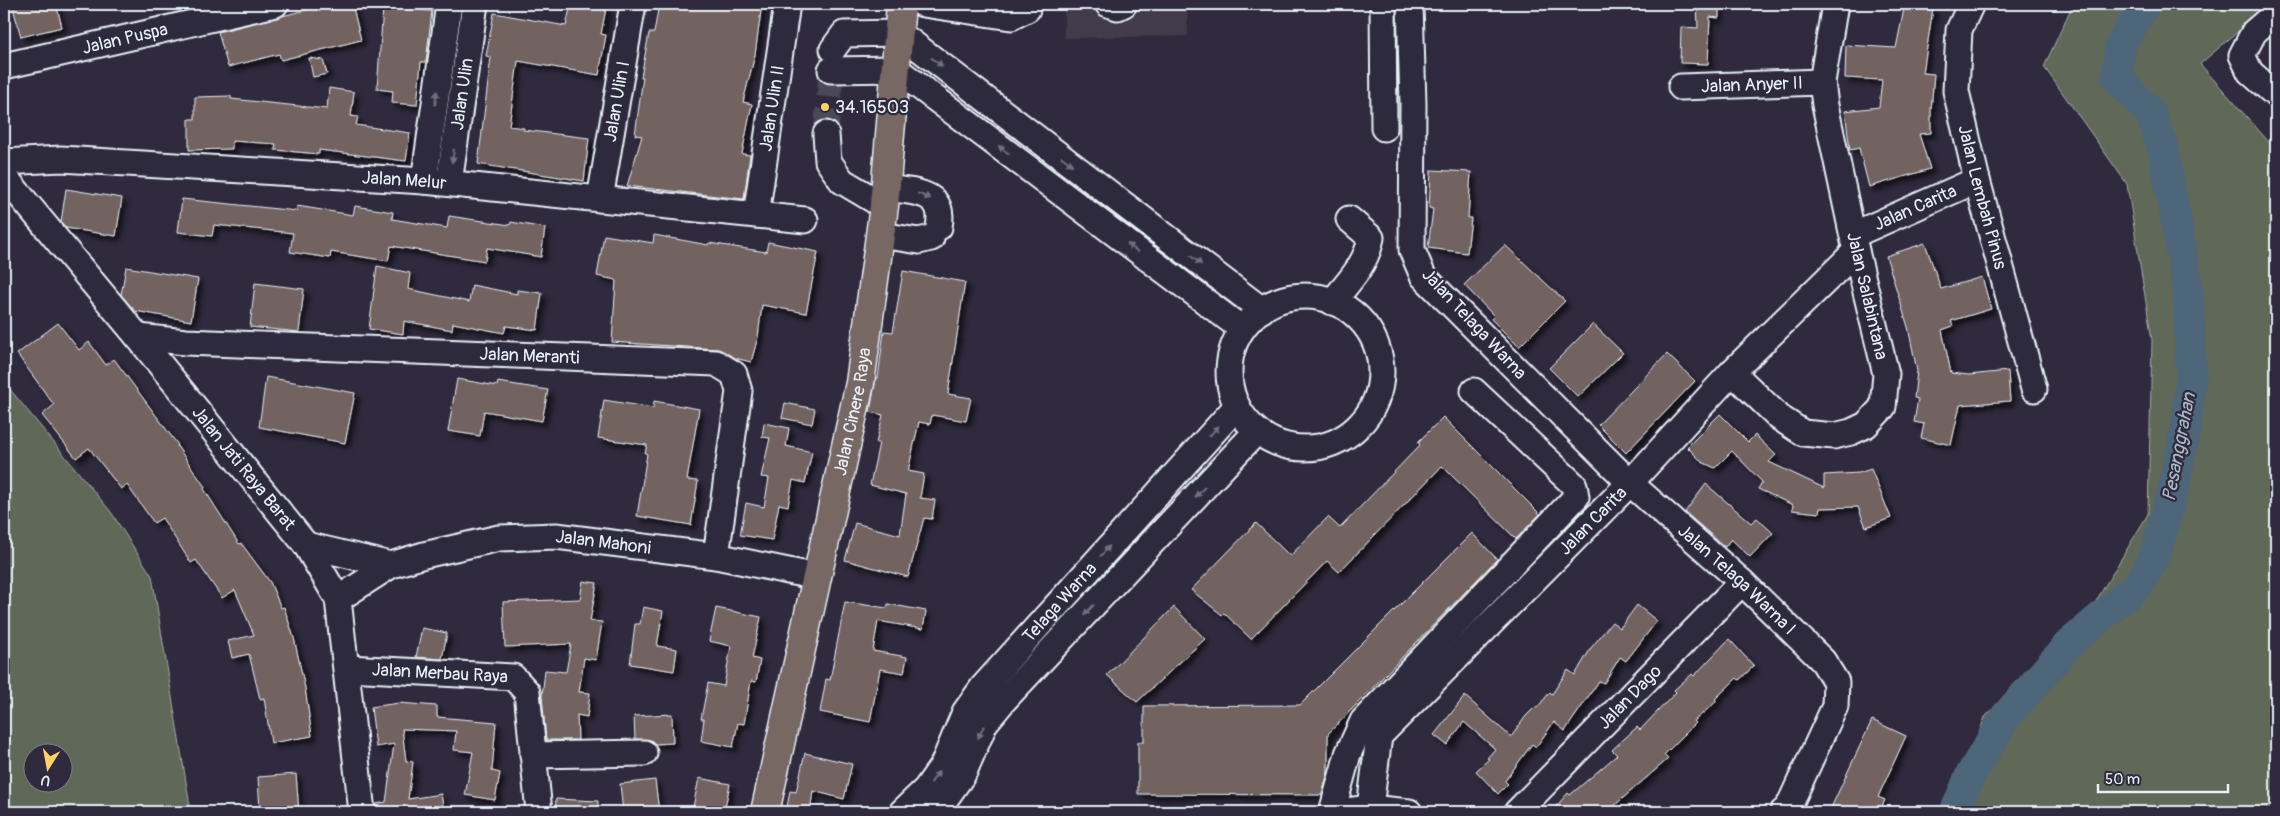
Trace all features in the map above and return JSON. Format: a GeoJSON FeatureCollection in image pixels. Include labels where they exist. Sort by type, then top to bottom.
{"type":"FeatureCollection","features":[{"type":"Feature","properties":{"kind":"main road","name":"Jalan Cinere Raya"},"geometry":{"type":"LineString","coordinates":[[765,812],[860,384],[880,236],[901,4]]}},
{"type":"Feature","properties":{"kind":"street","name":"Jalan Puspa"},"geometry":{"type":"LineString","coordinates":[[4,66],[275,4]]}},
{"type":"Feature","properties":{"kind":"street","name":"Jalan Ulin"},"geometry":{"type":"LineString","coordinates":[[424,181],[449,4]]}},
{"type":"Feature","properties":{"kind":"street","name":"Jalan Ulin"},"geometry":{"type":"LineString","coordinates":[[449,183],[475,4]]}},
{"type":"Feature","properties":{"kind":"street","name":"Jalan Ulin I"},"geometry":{"type":"LineString","coordinates":[[600,199],[633,4]]}},
{"type":"Feature","properties":{"kind":"street","name":"Jalan Ulin II"},"geometry":{"type":"LineString","coordinates":[[756,215],[787,4]]}},
{"type":"Feature","properties":{"kind":"street"},"geometry":{"type":"LineString","coordinates":[[923,4],[1011,17],[1026,9],[1027,4]]}},
{"type":"Feature","properties":{"kind":"street"},"geometry":{"type":"LineString","coordinates":[[1108,4],[1118,6],[1124,4]]}},
{"type":"Feature","properties":{"kind":"street"},"geometry":{"type":"LineString","coordinates":[[1383,4],[1384,128]]}},
{"type":"Feature","properties":{"kind":"street","name":"Jalan Telaga Warna"},"geometry":{"type":"LineString","coordinates":[[1410,4],[1413,104],[1412,250],[1423,276],[1630,483]]}},
{"type":"Feature","properties":{"kind":"street","name":"Jalan Salabintana"},"geometry":{"type":"LineString","coordinates":[[1732,372],[1780,418],[1803,434],[1834,436],[1866,424],[1883,407],[1886,374],[1854,243],[1822,82],[1835,4]]}},
{"type":"Feature","properties":{"kind":"street","name":"Jalan Lembah Pinus"},"geometry":{"type":"LineString","coordinates":[[1971,4],[1959,30],[1956,91],[1977,180],[2034,389]]}},
{"type":"Feature","properties":{"kind":"street"},"geometry":{"type":"LineString","coordinates":[[2276,13],[2254,32],[2242,56],[2250,72],[2276,95]]}},
{"type":"Feature","properties":{"kind":"street"},"geometry":{"type":"LineString","coordinates":[[1242,330],[896,69],[832,59],[844,34],[899,33],[1262,310]]}},
{"type":"Feature","properties":{"kind":"street","name":"Jalan Anyer II"},"geometry":{"type":"LineString","coordinates":[[1681,87],[1822,82]]}},
{"type":"Feature","properties":{"kind":"street"},"geometry":{"type":"LineString","coordinates":[[826,134],[828,161],[842,181],[884,197],[923,194],[936,201],[941,213],[935,232],[919,241],[880,236]]}},
{"type":"Feature","properties":{"kind":"street","name":"Jalan Melur"},"geometry":{"type":"LineString","coordinates":[[4,162],[61,159],[424,181],[805,220]]}},
{"type":"Feature","properties":{"kind":"street","name":"Jalan Jati Raya Barat"},"geometry":{"type":"LineString","coordinates":[[4,176],[138,337],[306,545],[338,599],[348,668],[362,812]]}},
{"type":"Feature","properties":{"kind":"street","name":"Jalan Carita"},"geometry":{"type":"LineString","coordinates":[[1371,728],[1630,483],[1854,243],[1977,180]]}},
{"type":"Feature","properties":{"kind":"street"},"geometry":{"type":"LineString","coordinates":[[1332,302],[1352,278],[1369,251],[1371,238],[1349,219]]}},
{"type":"Feature","properties":{"kind":"street"},"geometry":{"type":"LineString","coordinates":[[1317,298],[1332,302],[1356,316],[1366,327],[1376,346],[1381,368],[1381,382],[1372,410],[1353,432],[1327,445],[1298,448],[1276,442],[1258,431],[1246,420],[1237,406],[1232,393],[1229,367],[1242,330],[1262,310],[1288,299],[1317,298]]}},
{"type":"Feature","properties":{"kind":"street","name":"Jalan Meranti"},"geometry":{"type":"LineString","coordinates":[[138,337],[186,342],[716,363],[734,374],[739,391],[716,556]]}},
{"type":"Feature","properties":{"kind":"street"},"geometry":{"type":"LineString","coordinates":[[1332,812],[1348,754],[1576,497],[1574,485],[1474,391]]}},
{"type":"Feature","properties":{"kind":"street","name":"Telaga Warna"},"geometry":{"type":"LineString","coordinates":[[902,812],[926,789],[944,765],[965,712],[983,687],[1237,406]]}},
{"type":"Feature","properties":{"kind":"street","name":"Telaga Warna"},"geometry":{"type":"LineString","coordinates":[[931,812],[943,802],[963,774],[985,723],[1004,700],[1258,431]]}},
{"type":"Feature","properties":{"kind":"street","name":"Jalan Telaga Warna I"},"geometry":{"type":"LineString","coordinates":[[1630,483],[1742,582],[1823,661],[1836,682],[1835,706],[1788,808],[1783,812]]}},
{"type":"Feature","properties":{"kind":"street","name":"Jalan Mahoni"},"geometry":{"type":"LineString","coordinates":[[338,599],[391,565],[424,555],[499,538],[556,536],[716,556],[817,578]]}},
{"type":"Feature","properties":{"kind":"street"},"geometry":{"type":"LineString","coordinates":[[306,545],[391,565]]}},
{"type":"Feature","properties":{"kind":"street","name":"Jalan Dago"},"geometry":{"type":"LineString","coordinates":[[1517,812],[1742,582]]}},
{"type":"Feature","properties":{"kind":"street","name":"Jalan Merbau Raya"},"geometry":{"type":"LineString","coordinates":[[348,668],[512,678],[527,692],[539,812]]}},
{"type":"Feature","properties":{"kind":"street"},"geometry":{"type":"LineString","coordinates":[[1339,812],[1390,811],[1371,728]]}},
{"type":"Feature","properties":{"kind":"street"},"geometry":{"type":"LineString","coordinates":[[534,755],[644,754]]}},
{"type":"Feature","properties":{"kind":"shaded area"},"geometry":{"type":"Polygon","coordinates":[[[1064,4],[1187,4],[1188,36],[1064,38],[1064,4]]]}},
{"type":"Feature","properties":{"kind":"green space"},"geometry":{"type":"Polygon","coordinates":[[[2073,4],[2270,4],[2200,64],[2276,150],[2276,812],[1948,812],[1985,717],[2093,606],[2148,514],[2152,340],[2127,184],[2044,67],[2073,4]]]}},
{"type":"Feature","properties":{"kind":"green space"},"geometry":{"type":"Polygon","coordinates":[[[4,382],[111,512],[152,576],[191,812],[4,812],[4,382]]]}},
{"type":"Feature","properties":{"kind":"building"},"geometry":{"type":"Polygon","coordinates":[[[12,4],[56,4],[62,27],[21,37],[12,4]]]}},
{"type":"Feature","properties":{"kind":"building"},"geometry":{"type":"Polygon","coordinates":[[[330,4],[352,4],[361,40],[281,60],[279,54],[228,67],[218,32],[330,4]]]}},
{"type":"Feature","properties":{"kind":"building"},"geometry":{"type":"Polygon","coordinates":[[[571,4],[607,4],[601,34],[606,35],[599,75],[518,61],[509,126],[524,128],[523,130],[589,138],[584,181],[478,164],[491,57],[486,56],[494,13],[566,26],[571,4]]]}},
{"type":"Feature","properties":{"kind":"building"},"geometry":{"type":"Polygon","coordinates":[[[659,4],[762,4],[755,55],[743,102],[752,104],[742,154],[750,155],[744,199],[627,186],[642,136],[635,135],[643,77],[641,77],[649,33],[654,33],[659,4]]]}},
{"type":"Feature","properties":{"kind":"building"},"geometry":{"type":"Polygon","coordinates":[[[1697,4],[1719,4],[1719,18],[1710,17],[1708,64],[1680,63],[1681,27],[1698,28],[1697,4]]]}},
{"type":"Feature","properties":{"kind":"building"},"geometry":{"type":"Polygon","coordinates":[[[1905,4],[1921,4],[1933,8],[1923,73],[1934,74],[1931,133],[1919,134],[1930,169],[1869,187],[1859,148],[1850,150],[1845,111],[1879,107],[1882,80],[1845,78],[1846,45],[1896,48],[1905,4]]]}},
{"type":"Feature","properties":{"kind":"building"},"geometry":{"type":"Polygon","coordinates":[[[383,8],[432,11],[426,62],[421,62],[417,105],[392,103],[393,91],[377,89],[383,8]]]}},
{"type":"Feature","properties":{"kind":"building"},"geometry":{"type":"Polygon","coordinates":[[[309,58],[323,60],[327,74],[313,77],[309,58]]]}},
{"type":"Feature","properties":{"kind":"building"},"geometry":{"type":"Polygon","coordinates":[[[329,88],[354,92],[351,116],[358,117],[356,125],[410,133],[406,161],[319,150],[319,154],[275,150],[276,144],[232,141],[232,149],[189,150],[189,119],[195,119],[195,97],[231,96],[231,99],[327,109],[329,88]]]}},
{"type":"Feature","properties":{"kind":"building"},"geometry":{"type":"Polygon","coordinates":[[[1431,170],[1471,172],[1468,218],[1471,218],[1467,253],[1428,248],[1433,209],[1429,208],[1431,170]]]}},
{"type":"Feature","properties":{"kind":"building"},"geometry":{"type":"Polygon","coordinates":[[[66,189],[122,198],[116,236],[66,228],[61,222],[66,189]]]}},
{"type":"Feature","properties":{"kind":"building"},"geometry":{"type":"Polygon","coordinates":[[[182,199],[297,211],[297,206],[353,215],[355,206],[393,212],[392,219],[447,228],[449,216],[510,225],[511,222],[545,228],[541,257],[487,248],[485,261],[391,246],[388,261],[331,252],[330,258],[290,252],[293,233],[214,225],[212,236],[178,232],[182,199]]]}},
{"type":"Feature","properties":{"kind":"building"},"geometry":{"type":"Polygon","coordinates":[[[604,235],[653,243],[654,235],[708,245],[709,243],[766,252],[768,242],[818,252],[806,313],[762,305],[758,337],[751,362],[735,358],[717,349],[612,342],[616,280],[597,276],[604,235]]]}},
{"type":"Feature","properties":{"kind":"building"},"geometry":{"type":"Polygon","coordinates":[[[1925,243],[1941,289],[1982,277],[1991,309],[1951,321],[1953,326],[1942,330],[1951,373],[1969,375],[2008,371],[2010,401],[1960,405],[1951,445],[1921,438],[1924,424],[1914,422],[1918,399],[1914,398],[1917,371],[1908,327],[1886,256],[1925,243]]]}},
{"type":"Feature","properties":{"kind":"building"},"geometry":{"type":"Polygon","coordinates":[[[1505,245],[1565,301],[1519,347],[1491,319],[1494,316],[1464,285],[1505,245]]]}},
{"type":"Feature","properties":{"kind":"building"},"geometry":{"type":"Polygon","coordinates":[[[377,266],[410,273],[408,289],[469,302],[472,285],[517,294],[517,290],[542,293],[537,330],[506,326],[504,333],[453,323],[452,330],[404,321],[403,334],[369,329],[377,266]]]}},
{"type":"Feature","properties":{"kind":"building"},"geometry":{"type":"Polygon","coordinates":[[[126,267],[198,279],[191,321],[135,311],[121,295],[126,267]]]}},
{"type":"Feature","properties":{"kind":"building"},"geometry":{"type":"Polygon","coordinates":[[[903,271],[965,282],[948,394],[971,398],[966,421],[932,415],[930,424],[919,422],[908,471],[924,474],[920,498],[935,500],[932,519],[924,518],[908,577],[845,560],[855,523],[900,535],[906,494],[870,485],[879,443],[876,443],[883,415],[870,412],[876,378],[878,378],[884,331],[893,332],[903,271]]]}},
{"type":"Feature","properties":{"kind":"building"},"geometry":{"type":"Polygon","coordinates":[[[255,283],[304,289],[299,332],[250,327],[255,283]]]}},
{"type":"Feature","properties":{"kind":"building"},"geometry":{"type":"Polygon","coordinates":[[[58,323],[79,350],[89,342],[106,365],[114,359],[178,445],[239,544],[241,543],[270,582],[281,608],[284,607],[294,638],[305,688],[312,736],[271,743],[264,698],[260,699],[249,654],[232,658],[228,641],[254,635],[235,590],[222,598],[196,560],[191,563],[162,518],[154,523],[127,485],[121,489],[89,448],[76,458],[42,415],[54,405],[17,354],[58,323]]]}},
{"type":"Feature","properties":{"kind":"building"},"geometry":{"type":"Polygon","coordinates":[[[1593,324],[1623,353],[1578,397],[1549,368],[1593,324]]]}},
{"type":"Feature","properties":{"kind":"building"},"geometry":{"type":"Polygon","coordinates":[[[1667,354],[1695,381],[1626,453],[1598,425],[1667,354]]]}},
{"type":"Feature","properties":{"kind":"building"},"geometry":{"type":"Polygon","coordinates":[[[266,377],[355,393],[345,443],[259,427],[266,377]]]}},
{"type":"Feature","properties":{"kind":"building"},"geometry":{"type":"Polygon","coordinates":[[[457,379],[497,386],[498,382],[548,390],[542,421],[484,411],[480,436],[448,431],[457,379]]]}},
{"type":"Feature","properties":{"kind":"building"},"geometry":{"type":"Polygon","coordinates":[[[604,400],[653,408],[654,401],[699,409],[687,480],[698,481],[691,525],[637,516],[647,445],[598,438],[604,400]]]}},
{"type":"Feature","properties":{"kind":"building"},"geometry":{"type":"Polygon","coordinates":[[[785,403],[815,409],[812,424],[782,418],[785,403]]]}},
{"type":"Feature","properties":{"kind":"building"},"geometry":{"type":"Polygon","coordinates":[[[1720,414],[1748,442],[1755,435],[1776,455],[1769,462],[1824,488],[1824,475],[1859,473],[1871,469],[1891,518],[1866,527],[1858,507],[1820,508],[1819,513],[1792,510],[1793,505],[1758,489],[1762,482],[1732,451],[1715,468],[1702,462],[1687,447],[1720,414]]]}},
{"type":"Feature","properties":{"kind":"building"},"geometry":{"type":"Polygon","coordinates":[[[1443,417],[1540,514],[1516,539],[1442,466],[1339,572],[1327,561],[1251,639],[1224,613],[1222,615],[1191,590],[1256,523],[1290,556],[1328,517],[1340,528],[1420,445],[1418,442],[1443,417]]]}},
{"type":"Feature","properties":{"kind":"building"},"geometry":{"type":"Polygon","coordinates":[[[764,423],[789,428],[786,446],[812,452],[805,483],[793,480],[788,506],[779,504],[772,540],[740,535],[746,503],[764,507],[769,478],[761,477],[770,438],[762,437],[764,423]]]}},
{"type":"Feature","properties":{"kind":"building"},"geometry":{"type":"Polygon","coordinates":[[[1706,484],[1751,523],[1757,518],[1773,533],[1750,557],[1731,539],[1725,547],[1685,512],[1706,484]]]}},
{"type":"Feature","properties":{"kind":"building"},"geometry":{"type":"Polygon","coordinates":[[[1472,533],[1497,559],[1328,734],[1328,772],[1322,795],[1138,794],[1138,742],[1144,742],[1144,706],[1300,705],[1472,533]]]}},
{"type":"Feature","properties":{"kind":"building"},"geometry":{"type":"Polygon","coordinates":[[[583,581],[597,583],[590,621],[602,622],[596,660],[584,658],[579,692],[590,693],[587,717],[577,715],[578,740],[546,740],[542,696],[545,670],[566,672],[571,644],[505,647],[503,602],[580,599],[583,581]]]}},
{"type":"Feature","properties":{"kind":"building"},"geometry":{"type":"Polygon","coordinates":[[[845,602],[887,608],[888,604],[926,611],[923,629],[878,621],[873,651],[907,657],[904,673],[880,669],[870,722],[820,712],[826,679],[830,680],[845,602]]]}},
{"type":"Feature","properties":{"kind":"building"},"geometry":{"type":"Polygon","coordinates":[[[1637,605],[1657,621],[1626,661],[1620,657],[1604,683],[1599,681],[1565,731],[1554,722],[1536,747],[1532,744],[1505,781],[1508,784],[1498,794],[1476,771],[1489,759],[1487,758],[1495,749],[1464,722],[1447,745],[1434,735],[1465,696],[1511,737],[1526,716],[1535,707],[1537,708],[1550,692],[1552,694],[1568,670],[1575,675],[1591,648],[1612,622],[1620,628],[1637,605]]]}},
{"type":"Feature","properties":{"kind":"building"},"geometry":{"type":"Polygon","coordinates":[[[643,607],[663,611],[657,646],[677,649],[674,671],[630,664],[635,624],[640,624],[643,607]]]}},
{"type":"Feature","properties":{"kind":"building"},"geometry":{"type":"Polygon","coordinates":[[[1174,607],[1205,639],[1137,702],[1107,675],[1174,607]]]}},
{"type":"Feature","properties":{"kind":"building"},"geometry":{"type":"Polygon","coordinates":[[[716,608],[761,617],[752,658],[760,660],[756,682],[751,681],[744,724],[738,723],[733,747],[701,741],[704,719],[701,719],[708,683],[724,686],[731,646],[709,641],[716,608]]]}},
{"type":"Feature","properties":{"kind":"building"},"geometry":{"type":"Polygon","coordinates":[[[422,628],[447,633],[442,659],[416,657],[422,628]]]}},
{"type":"Feature","properties":{"kind":"building"},"geometry":{"type":"Polygon","coordinates":[[[1729,639],[1754,666],[1739,680],[1737,678],[1715,699],[1717,701],[1694,721],[1696,723],[1664,755],[1668,759],[1607,812],[1551,812],[1568,793],[1570,795],[1617,755],[1612,750],[1637,727],[1640,730],[1676,692],[1674,690],[1692,674],[1694,676],[1729,639]]]}},
{"type":"Feature","properties":{"kind":"building"},"geometry":{"type":"Polygon","coordinates":[[[399,703],[437,706],[437,717],[496,722],[492,771],[500,773],[495,800],[465,795],[473,752],[454,750],[456,731],[402,729],[406,761],[413,762],[408,799],[441,794],[444,812],[376,812],[376,804],[386,802],[394,744],[376,747],[371,707],[399,703]]]}},
{"type":"Feature","properties":{"kind":"building"},"geometry":{"type":"Polygon","coordinates":[[[672,714],[673,743],[655,744],[651,740],[635,739],[634,716],[672,714]]]}},
{"type":"Feature","properties":{"kind":"building"},"geometry":{"type":"Polygon","coordinates":[[[1872,720],[1906,736],[1878,797],[1885,800],[1879,812],[1829,812],[1872,720]]]}},
{"type":"Feature","properties":{"kind":"building"},"geometry":{"type":"Polygon","coordinates":[[[805,753],[852,764],[844,799],[813,791],[810,812],[786,812],[790,791],[796,792],[805,753]]]}},
{"type":"Feature","properties":{"kind":"building"},"geometry":{"type":"Polygon","coordinates":[[[296,774],[299,812],[260,812],[258,777],[296,774]]]}},
{"type":"Feature","properties":{"kind":"building"},"geometry":{"type":"Polygon","coordinates":[[[699,778],[730,784],[724,812],[692,812],[699,778]]]}},
{"type":"Feature","properties":{"kind":"building"},"geometry":{"type":"Polygon","coordinates":[[[655,780],[659,812],[623,812],[620,784],[655,780]]]}},
{"type":"Feature","properties":{"kind":"building"},"geometry":{"type":"Polygon","coordinates":[[[556,799],[598,801],[598,812],[555,812],[556,799]]]}},
{"type":"Feature","properties":{"kind":"waterway","name":"Pesanggrahan"},"geometry":{"type":"LineString","coordinates":[[1955,812],[1970,776],[2006,716],[2069,644],[2136,587],[2146,573],[2156,551],[2172,494],[2186,428],[2191,375],[2188,289],[2163,148],[2150,113],[2117,78],[2120,46],[2145,4]]}},
{"type":"Feature","properties":{"kind":"tunnel"},"geometry":{"type":"LineString","coordinates":[[826,134],[833,49]]}},
{"type":"Feature","properties":{"kind":"place","name":"34.16503"},"geometry":{"type":"Point","coordinates":[825,107]}}]}
